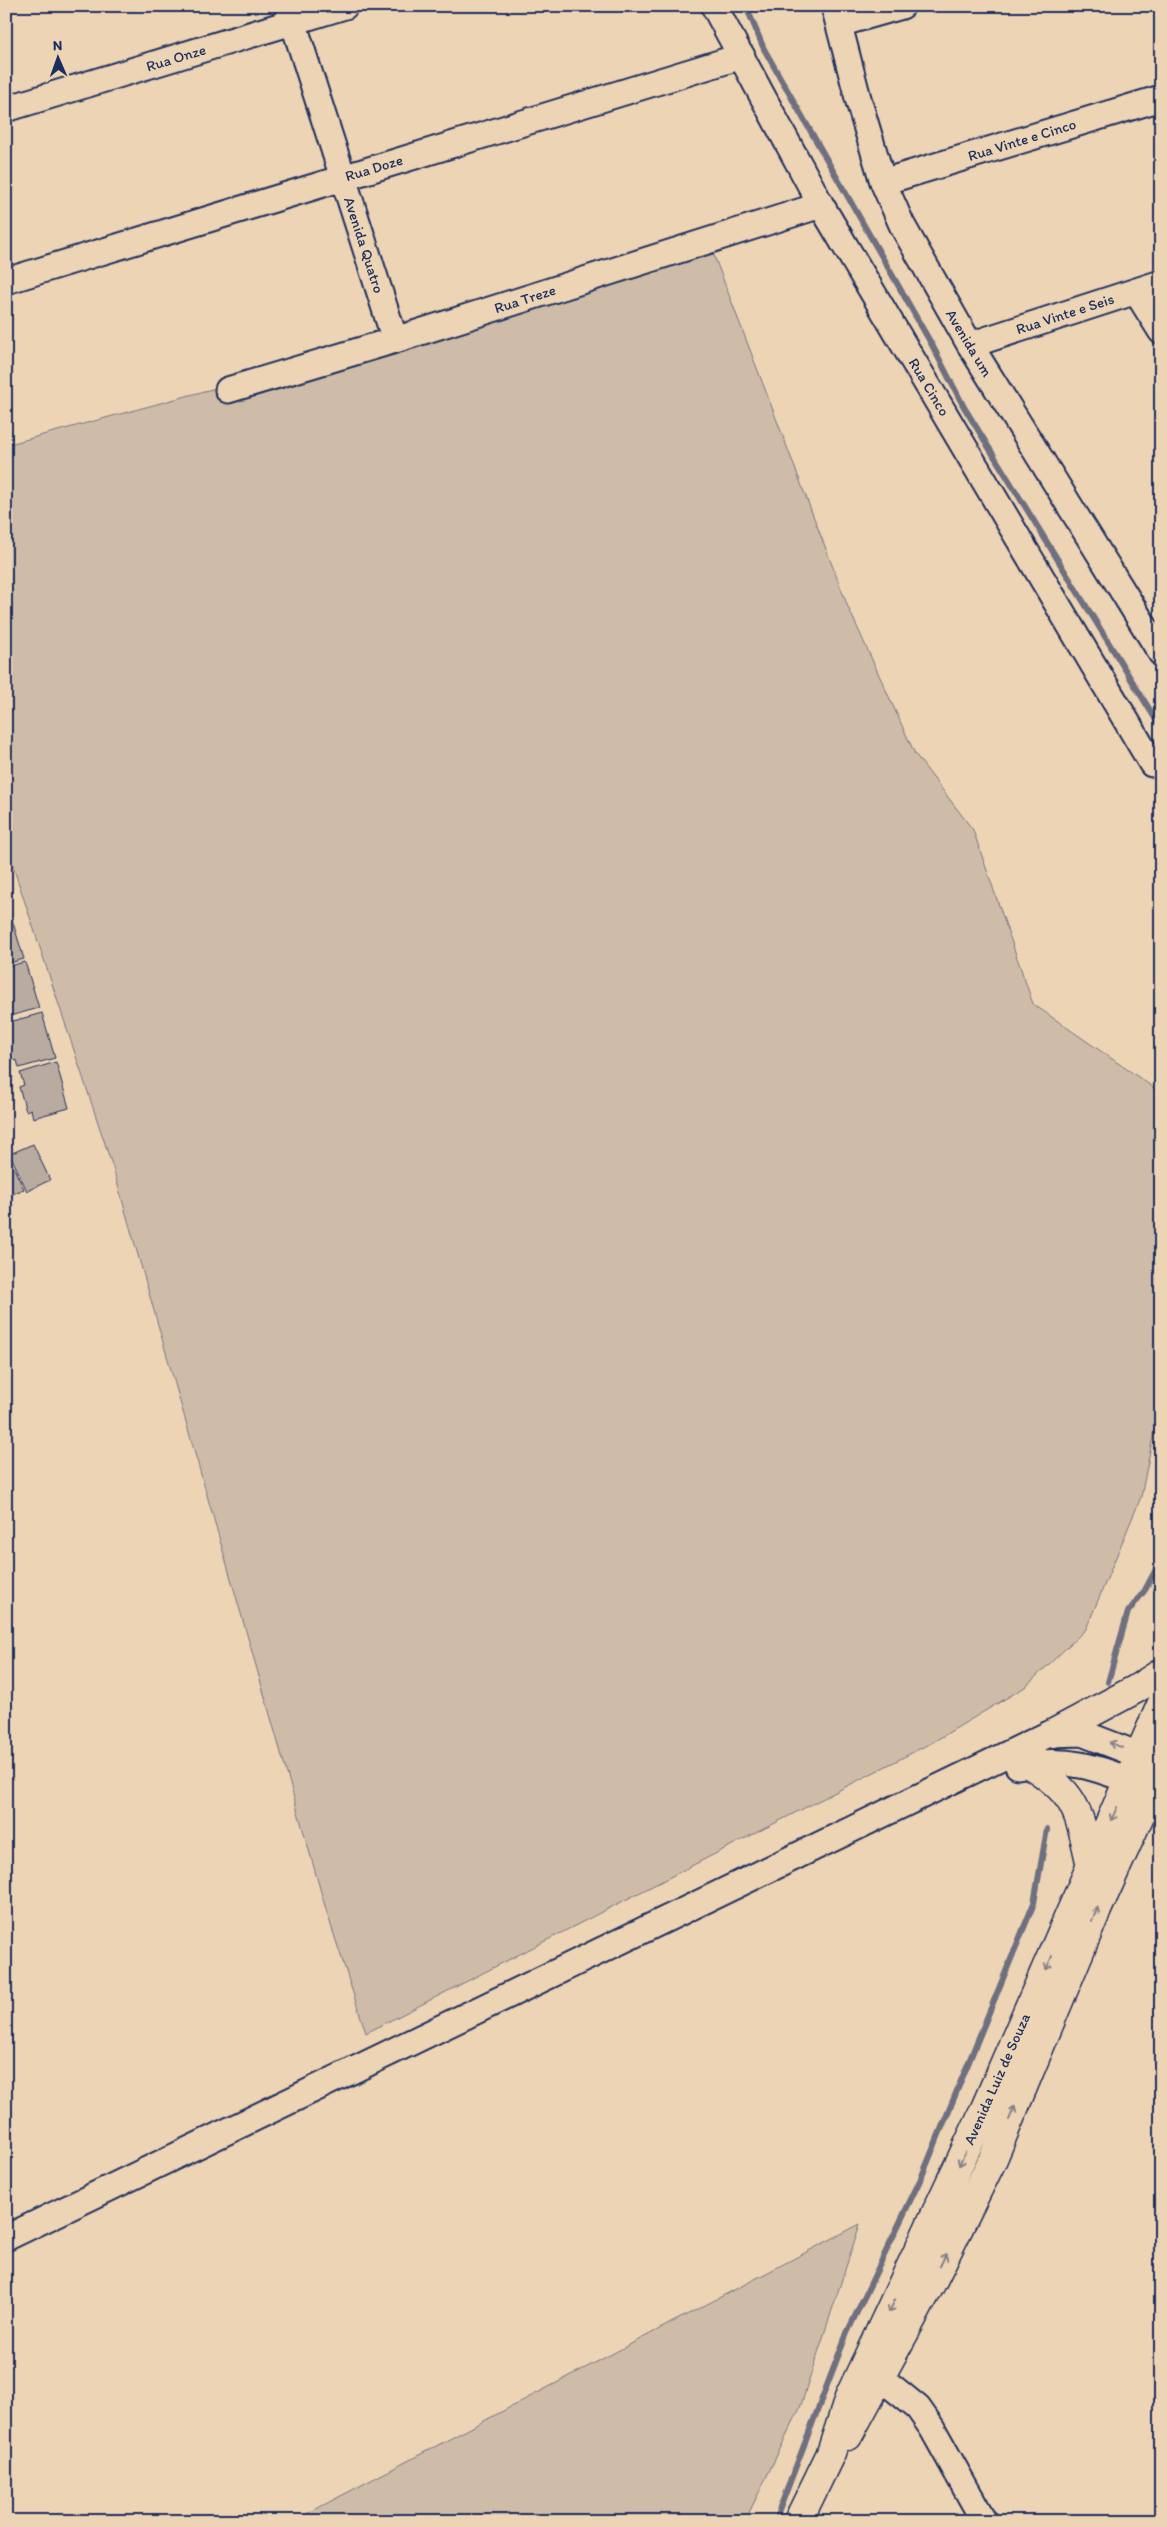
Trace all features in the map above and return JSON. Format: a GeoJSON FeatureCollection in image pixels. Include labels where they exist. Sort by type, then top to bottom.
{"type":"FeatureCollection","features":[{"type":"Feature","properties":{"kind":"main road"},"geometry":{"type":"LineString","coordinates":[[1054,1733],[1136,1689],[1161,1673]]}},
{"type":"Feature","properties":{"kind":"main road","name":"Avenida Luiz de Souza"},"geometry":{"type":"LineString","coordinates":[[831,2452],[848,2436],[881,2378],[932,2282],[992,2161],[1097,1910],[1148,1771],[1161,1705]]}},
{"type":"Feature","properties":{"kind":"main road"},"geometry":{"type":"LineString","coordinates":[[1029,1764],[1058,1785],[1076,1807],[1091,1866]]}},
{"type":"Feature","properties":{"kind":"main road","name":"Avenida Luiz de Souza"},"geometry":{"type":"LineString","coordinates":[[798,2521],[831,2452],[850,2395],[950,2184],[1091,1866],[1148,1771]]}},
{"type":"Feature","properties":{"kind":"street","name":"Rua Onze"},"geometry":{"type":"LineString","coordinates":[[6,109],[291,14],[345,6]]}},
{"type":"Feature","properties":{"kind":"street","name":"Rua Cinco"},"geometry":{"type":"LineString","coordinates":[[714,6],[821,205],[1152,764]]}},
{"type":"Feature","properties":{"kind":"street"},"geometry":{"type":"LineString","coordinates":[[837,15],[902,6]]}},
{"type":"Feature","properties":{"kind":"street","name":"Avenida Quatro"},"geometry":{"type":"LineString","coordinates":[[291,14],[395,340]]}},
{"type":"Feature","properties":{"kind":"street","name":"Avenida um"},"geometry":{"type":"LineString","coordinates":[[837,15],[859,102],[883,182],[902,225],[925,269],[970,345],[1161,653]]}},
{"type":"Feature","properties":{"kind":"street","name":"Rua Doze"},"geometry":{"type":"LineString","coordinates":[[6,281],[742,56]]}},
{"type":"Feature","properties":{"kind":"street","name":"Rua Vinte e Cinco"},"geometry":{"type":"LineString","coordinates":[[883,182],[1161,98]]}},
{"type":"Feature","properties":{"kind":"street","name":"Rua Treze"},"geometry":{"type":"LineString","coordinates":[[228,390],[395,340],[821,205]]}},
{"type":"Feature","properties":{"kind":"street","name":"Rua Vinte e Seis"},"geometry":{"type":"LineString","coordinates":[[970,345],[1161,284]]}},
{"type":"Feature","properties":{"kind":"street"},"geometry":{"type":"LineString","coordinates":[[1136,291],[1161,330]]}},
{"type":"Feature","properties":{"kind":"street"},"geometry":{"type":"LineString","coordinates":[[6,2238],[892,1811],[1020,1746],[1054,1733],[1082,1733],[1148,1771]]}},
{"type":"Feature","properties":{"kind":"street"},"geometry":{"type":"LineString","coordinates":[[943,1784],[1029,1764],[1060,1761],[1148,1771]]}},
{"type":"Feature","properties":{"kind":"street"},"geometry":{"type":"LineString","coordinates":[[881,2378],[918,2408],[932,2428],[984,2521]]}},
{"type":"Feature","properties":{"kind":"shaded area"},"geometry":{"type":"Polygon","coordinates":[[[713,253],[848,607],[915,754],[973,830],[1033,1004],[1154,1088],[1161,1122],[1161,1396],[1141,1497],[1086,1629],[1025,1687],[933,1742],[366,2033],[327,1913],[113,1168],[6,845],[6,445],[713,253]]]}},
{"type":"Feature","properties":{"kind":"shaded area"},"geometry":{"type":"Polygon","coordinates":[[[860,2224],[800,2408],[745,2521],[293,2521],[860,2224]]]}},
{"type":"Feature","properties":{"kind":"building"},"geometry":{"type":"Polygon","coordinates":[[[10,913],[24,959],[6,964],[6,915],[10,913]]]}},
{"type":"Feature","properties":{"kind":"building"},"geometry":{"type":"Polygon","coordinates":[[[25,962],[39,1008],[6,1017],[6,967],[25,962]]]}},
{"type":"Feature","properties":{"kind":"building"},"geometry":{"type":"Polygon","coordinates":[[[42,1013],[55,1058],[19,1068],[17,1060],[12,1061],[6,1041],[6,1037],[10,1036],[6,1023],[42,1013]]]}},
{"type":"Feature","properties":{"kind":"building"},"geometry":{"type":"Polygon","coordinates":[[[56,1062],[69,1108],[33,1118],[31,1109],[26,1111],[19,1087],[24,1085],[20,1073],[56,1062]]]}},
{"type":"Feature","properties":{"kind":"building"},"geometry":{"type":"Polygon","coordinates":[[[33,1144],[50,1180],[27,1191],[10,1154],[33,1144]]]}},
{"type":"Feature","properties":{"kind":"building"},"geometry":{"type":"Polygon","coordinates":[[[8,1156],[24,1189],[6,1197],[6,1157],[8,1156]]]}},
{"type":"Feature","properties":{"kind":"waterway"},"geometry":{"type":"LineString","coordinates":[[746,6],[764,49],[932,345],[964,407],[1161,728]]}},
{"type":"Feature","properties":{"kind":"waterway"},"geometry":{"type":"LineString","coordinates":[[1108,1682],[1128,1612],[1145,1590],[1161,1560]]}},
{"type":"Feature","properties":{"kind":"waterway"},"geometry":{"type":"LineString","coordinates":[[775,2521],[847,2333],[922,2176],[1034,1903],[1047,1829]]}}]}
